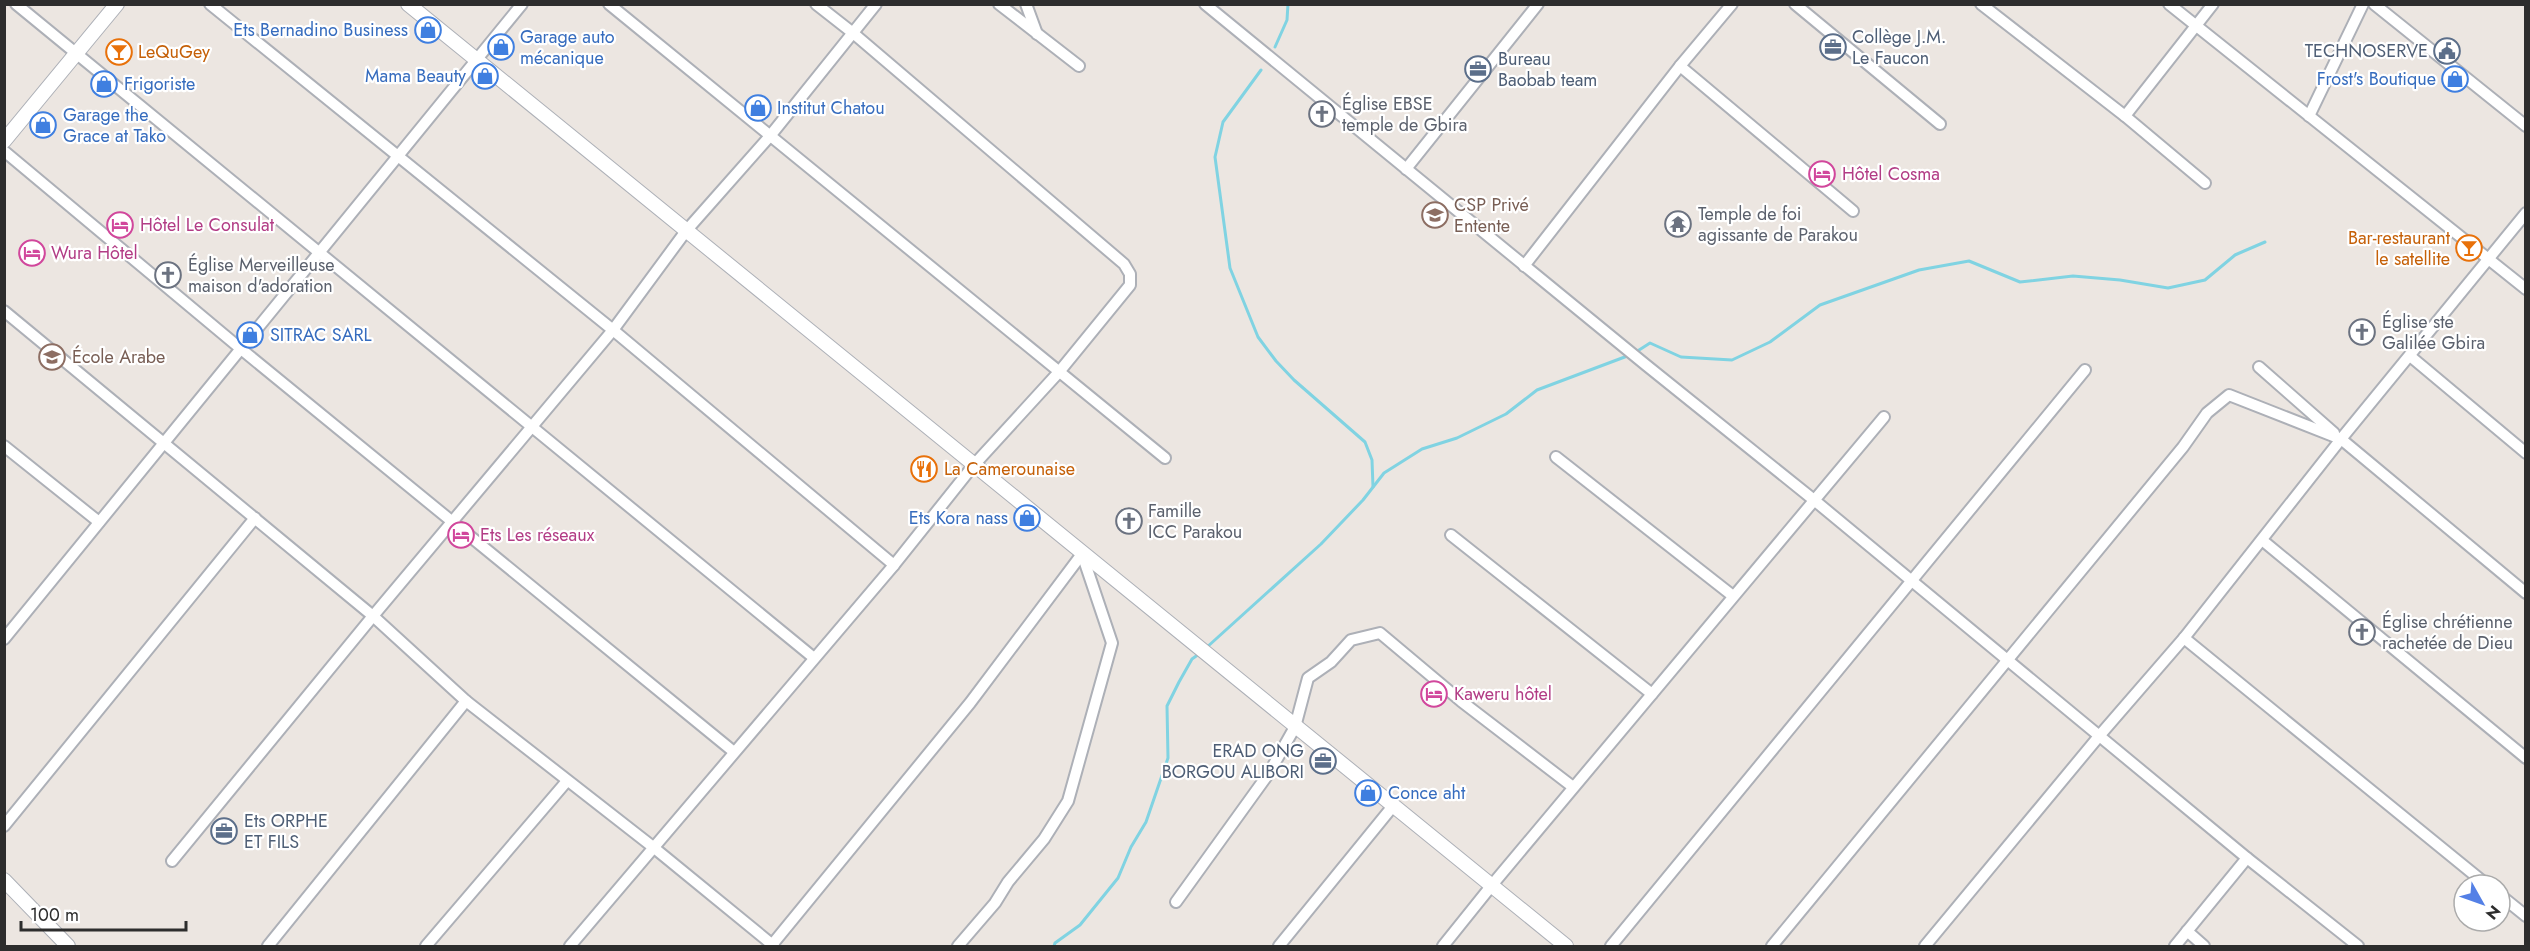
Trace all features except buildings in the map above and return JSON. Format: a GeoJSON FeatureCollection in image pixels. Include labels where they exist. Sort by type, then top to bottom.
{"type":"FeatureCollection","features":[{"type":"Feature","properties":{"kind":"street"},"geometry":{"type":"LineString","coordinates":[[16,4],[814,658]]}},
{"type":"Feature","properties":{"kind":"street"},"geometry":{"type":"LineString","coordinates":[[4,141],[117,4]]}},
{"type":"Feature","properties":{"kind":"street"},"geometry":{"type":"LineString","coordinates":[[210,4],[397,158],[613,330],[894,565]]}},
{"type":"Feature","properties":{"kind":"street"},"geometry":{"type":"LineString","coordinates":[[408,4],[1082,555],[1566,946]]}},
{"type":"Feature","properties":{"kind":"street"},"geometry":{"type":"LineString","coordinates":[[4,639],[522,4]]}},
{"type":"Feature","properties":{"kind":"street"},"geometry":{"type":"LineString","coordinates":[[609,4],[1166,458]]}},
{"type":"Feature","properties":{"kind":"street"},"geometry":{"type":"LineString","coordinates":[[570,946],[894,565],[973,466],[1059,372],[1130,285],[1130,274],[1124,264],[816,4]]}},
{"type":"Feature","properties":{"kind":"street"},"geometry":{"type":"LineString","coordinates":[[172,861],[452,521],[613,330],[686,231],[770,136],[876,4]]}},
{"type":"Feature","properties":{"kind":"street"},"geometry":{"type":"LineString","coordinates":[[999,4],[1079,66]]}},
{"type":"Feature","properties":{"kind":"street"},"geometry":{"type":"LineString","coordinates":[[1026,4],[1037,34]]}},
{"type":"Feature","properties":{"kind":"street"},"geometry":{"type":"LineString","coordinates":[[1205,4],[1814,500],[2247,858],[2358,946]]}},
{"type":"Feature","properties":{"kind":"street"},"geometry":{"type":"LineString","coordinates":[[1406,169],[1538,4]]}},
{"type":"Feature","properties":{"kind":"street"},"geometry":{"type":"LineString","coordinates":[[1524,266],[1680,66],[1732,4]]}},
{"type":"Feature","properties":{"kind":"street"},"geometry":{"type":"LineString","coordinates":[[1795,4],[1940,124]]}},
{"type":"Feature","properties":{"kind":"street"},"geometry":{"type":"LineString","coordinates":[[1981,4],[2125,116],[2205,183]]}},
{"type":"Feature","properties":{"kind":"street"},"geometry":{"type":"LineString","coordinates":[[2169,4],[2526,289]]}},
{"type":"Feature","properties":{"kind":"street"},"geometry":{"type":"LineString","coordinates":[[2125,116],[2213,4]]}},
{"type":"Feature","properties":{"kind":"street"},"geometry":{"type":"LineString","coordinates":[[2308,116],[2362,4]]}},
{"type":"Feature","properties":{"kind":"street"},"geometry":{"type":"LineString","coordinates":[[2374,4],[2526,126]]}},
{"type":"Feature","properties":{"kind":"street"},"geometry":{"type":"LineString","coordinates":[[1680,66],[1853,211]]}},
{"type":"Feature","properties":{"kind":"street"},"geometry":{"type":"LineString","coordinates":[[4,151],[241,349],[734,752]]}},
{"type":"Feature","properties":{"kind":"street"},"geometry":{"type":"LineString","coordinates":[[1925,946],[2100,735],[2184,638],[2341,439],[2526,213]]}},
{"type":"Feature","properties":{"kind":"street"},"geometry":{"type":"LineString","coordinates":[[4,311],[374,616],[466,701],[653,847],[772,946],[970,703],[1082,555]]}},
{"type":"Feature","properties":{"kind":"street"},"geometry":{"type":"LineString","coordinates":[[2410,356],[2526,453]]}},
{"type":"Feature","properties":{"kind":"street"},"geometry":{"type":"LineString","coordinates":[[2259,367],[2341,439],[2526,593]]}},
{"type":"Feature","properties":{"kind":"street"},"geometry":{"type":"LineString","coordinates":[[1611,946],[2085,370]]}},
{"type":"Feature","properties":{"kind":"street"},"geometry":{"type":"LineString","coordinates":[[1772,946],[2183,447],[2207,413],[2229,395],[2341,439]]}},
{"type":"Feature","properties":{"kind":"street"},"geometry":{"type":"LineString","coordinates":[[1443,946],[1573,787],[1884,417]]}},
{"type":"Feature","properties":{"kind":"street"},"geometry":{"type":"LineString","coordinates":[[4,446],[99,522]]}},
{"type":"Feature","properties":{"kind":"street"},"geometry":{"type":"LineString","coordinates":[[1556,457],[1733,596]]}},
{"type":"Feature","properties":{"kind":"street"},"geometry":{"type":"LineString","coordinates":[[4,826],[255,518]]}},
{"type":"Feature","properties":{"kind":"street"},"geometry":{"type":"LineString","coordinates":[[1450,535],[1652,693]]}},
{"type":"Feature","properties":{"kind":"street"},"geometry":{"type":"LineString","coordinates":[[2262,540],[2526,758]]}},
{"type":"Feature","properties":{"kind":"street"},"geometry":{"type":"LineString","coordinates":[[958,946],[995,903],[1008,882],[1044,838],[1068,801],[1112,643],[1082,555]]}},
{"type":"Feature","properties":{"kind":"street"},"geometry":{"type":"LineString","coordinates":[[1176,902],[1269,773],[1295,727],[1308,678],[1331,662],[1351,640],[1380,633],[1461,700],[1573,787]]}},
{"type":"Feature","properties":{"kind":"street"},"geometry":{"type":"LineString","coordinates":[[2184,638],[2472,873]]}},
{"type":"Feature","properties":{"kind":"street"},"geometry":{"type":"LineString","coordinates":[[268,946],[466,701]]}},
{"type":"Feature","properties":{"kind":"street"},"geometry":{"type":"LineString","coordinates":[[426,946],[567,782]]}},
{"type":"Feature","properties":{"kind":"street"},"geometry":{"type":"LineString","coordinates":[[1279,946],[1393,806]]}},
{"type":"Feature","properties":{"kind":"street"},"geometry":{"type":"LineString","coordinates":[[2175,946],[2247,858]]}},
{"type":"Feature","properties":{"kind":"street"},"geometry":{"type":"LineString","coordinates":[[4,880],[68,946]]}},
{"type":"Feature","properties":{"kind":"street"},"geometry":{"type":"LineString","coordinates":[[2512,905],[2526,916]]}},
{"type":"Feature","properties":{"kind":"street"},"geometry":{"type":"LineString","coordinates":[[2187,931],[2204,946]]}},
{"type":"Feature","properties":{"kind":"waterway"},"geometry":{"type":"LineString","coordinates":[[1275,47],[1287,20],[1288,4]]}},
{"type":"Feature","properties":{"kind":"waterway"},"geometry":{"type":"LineString","coordinates":[[1261,70],[1223,122],[1215,157],[1230,268],[1258,337],[1276,361],[1294,380],[1365,442],[1372,460],[1373,487]]}},
{"type":"Feature","properties":{"kind":"waterway"},"geometry":{"type":"LineString","coordinates":[[1636,352],[1650,343],[1681,357],[1732,360],[1770,342],[1820,305],[1919,270],[1969,261],[2020,282],[2073,276],[2120,280],[2168,288],[2205,280],[2235,255],[2265,242]]}},
{"type":"Feature","properties":{"kind":"waterway"},"geometry":{"type":"LineString","coordinates":[[1206,648],[1321,544],[1363,500],[1384,473],[1422,449],[1457,438],[1506,414],[1537,390],[1630,355]]}},
{"type":"Feature","properties":{"kind":"waterway"},"geometry":{"type":"LineString","coordinates":[[1054,946],[1080,925],[1118,878],[1131,847],[1146,822],[1168,758],[1167,706],[1192,659],[1199,654]]}},
{"type":"Feature","properties":{"kind":"place","name":"Ets Bernadino Business"},"geometry":{"type":"Point","coordinates":[428,30]}},
{"type":"Feature","properties":{"kind":"place","name":"Garage auto mécanique"},"geometry":{"type":"Point","coordinates":[501,47]}},
{"type":"Feature","properties":{"kind":"place","name":"Collège J.M. Le Faucon"},"geometry":{"type":"Point","coordinates":[1833,47]}},
{"type":"Feature","properties":{"kind":"place","name":"TECHNOSERVE"},"geometry":{"type":"Point","coordinates":[2447,51]}},
{"type":"Feature","properties":{"kind":"place","name":"LeQuGey"},"geometry":{"type":"Point","coordinates":[119,52]}},
{"type":"Feature","properties":{"kind":"place","name":"Bureau Baobab team"},"geometry":{"type":"Point","coordinates":[1478,69]}},
{"type":"Feature","properties":{"kind":"place","name":"Mama Beauty"},"geometry":{"type":"Point","coordinates":[485,76]}},
{"type":"Feature","properties":{"kind":"place","name":"Frost's Boutique"},"geometry":{"type":"Point","coordinates":[2455,79]}},
{"type":"Feature","properties":{"kind":"place","name":"Frigoriste"},"geometry":{"type":"Point","coordinates":[104,84]}},
{"type":"Feature","properties":{"kind":"place","name":"Institut Chatou"},"geometry":{"type":"Point","coordinates":[758,108]}},
{"type":"Feature","properties":{"kind":"place","name":"Église EBSE temple de Gbira"},"geometry":{"type":"Point","coordinates":[1322,114]}},
{"type":"Feature","properties":{"kind":"place","name":"Garage the Grace at Tako"},"geometry":{"type":"Point","coordinates":[43,125]}},
{"type":"Feature","properties":{"kind":"place","name":"Hôtel Cosma"},"geometry":{"type":"Point","coordinates":[1822,174]}},
{"type":"Feature","properties":{"kind":"place","name":"CSP Privé Entente"},"geometry":{"type":"Point","coordinates":[1435,215]}},
{"type":"Feature","properties":{"kind":"place","name":"Temple de foi agissante de Parakou"},"geometry":{"type":"Point","coordinates":[1678,224]}},
{"type":"Feature","properties":{"kind":"place","name":"Hôtel Le Consulat"},"geometry":{"type":"Point","coordinates":[120,225]}},
{"type":"Feature","properties":{"kind":"place","name":"Bar-restaurant le satellite"},"geometry":{"type":"Point","coordinates":[2469,248]}},
{"type":"Feature","properties":{"kind":"place","name":"Wura Hôtel"},"geometry":{"type":"Point","coordinates":[32,253]}},
{"type":"Feature","properties":{"kind":"place","name":"Église Merveilleuse maison d'adoration"},"geometry":{"type":"Point","coordinates":[168,275]}},
{"type":"Feature","properties":{"kind":"place","name":"Église ste Galilée Gbira"},"geometry":{"type":"Point","coordinates":[2362,332]}},
{"type":"Feature","properties":{"kind":"place","name":"SITRAC SARL"},"geometry":{"type":"Point","coordinates":[250,335]}},
{"type":"Feature","properties":{"kind":"place","name":"École Arabe"},"geometry":{"type":"Point","coordinates":[52,357]}},
{"type":"Feature","properties":{"kind":"place","name":"La Camerounaise"},"geometry":{"type":"Point","coordinates":[924,469]}},
{"type":"Feature","properties":{"kind":"place","name":"Ets Kora nass"},"geometry":{"type":"Point","coordinates":[1027,518]}},
{"type":"Feature","properties":{"kind":"place","name":"Famille ICC Parakou"},"geometry":{"type":"Point","coordinates":[1129,521]}},
{"type":"Feature","properties":{"kind":"place","name":"Ets Les réseaux"},"geometry":{"type":"Point","coordinates":[461,535]}},
{"type":"Feature","properties":{"kind":"place","name":"Église chrétienne rachetée de Dieu"},"geometry":{"type":"Point","coordinates":[2362,632]}},
{"type":"Feature","properties":{"kind":"place","name":"Kaweru hôtel"},"geometry":{"type":"Point","coordinates":[1434,694]}},
{"type":"Feature","properties":{"kind":"place","name":"ERAD ONG BORGOU ALIBORI"},"geometry":{"type":"Point","coordinates":[1323,761]}},
{"type":"Feature","properties":{"kind":"place","name":"Conce aht"},"geometry":{"type":"Point","coordinates":[1368,793]}},
{"type":"Feature","properties":{"kind":"place","name":"Ets ORPHE ET FILS"},"geometry":{"type":"Point","coordinates":[224,831]}}]}
